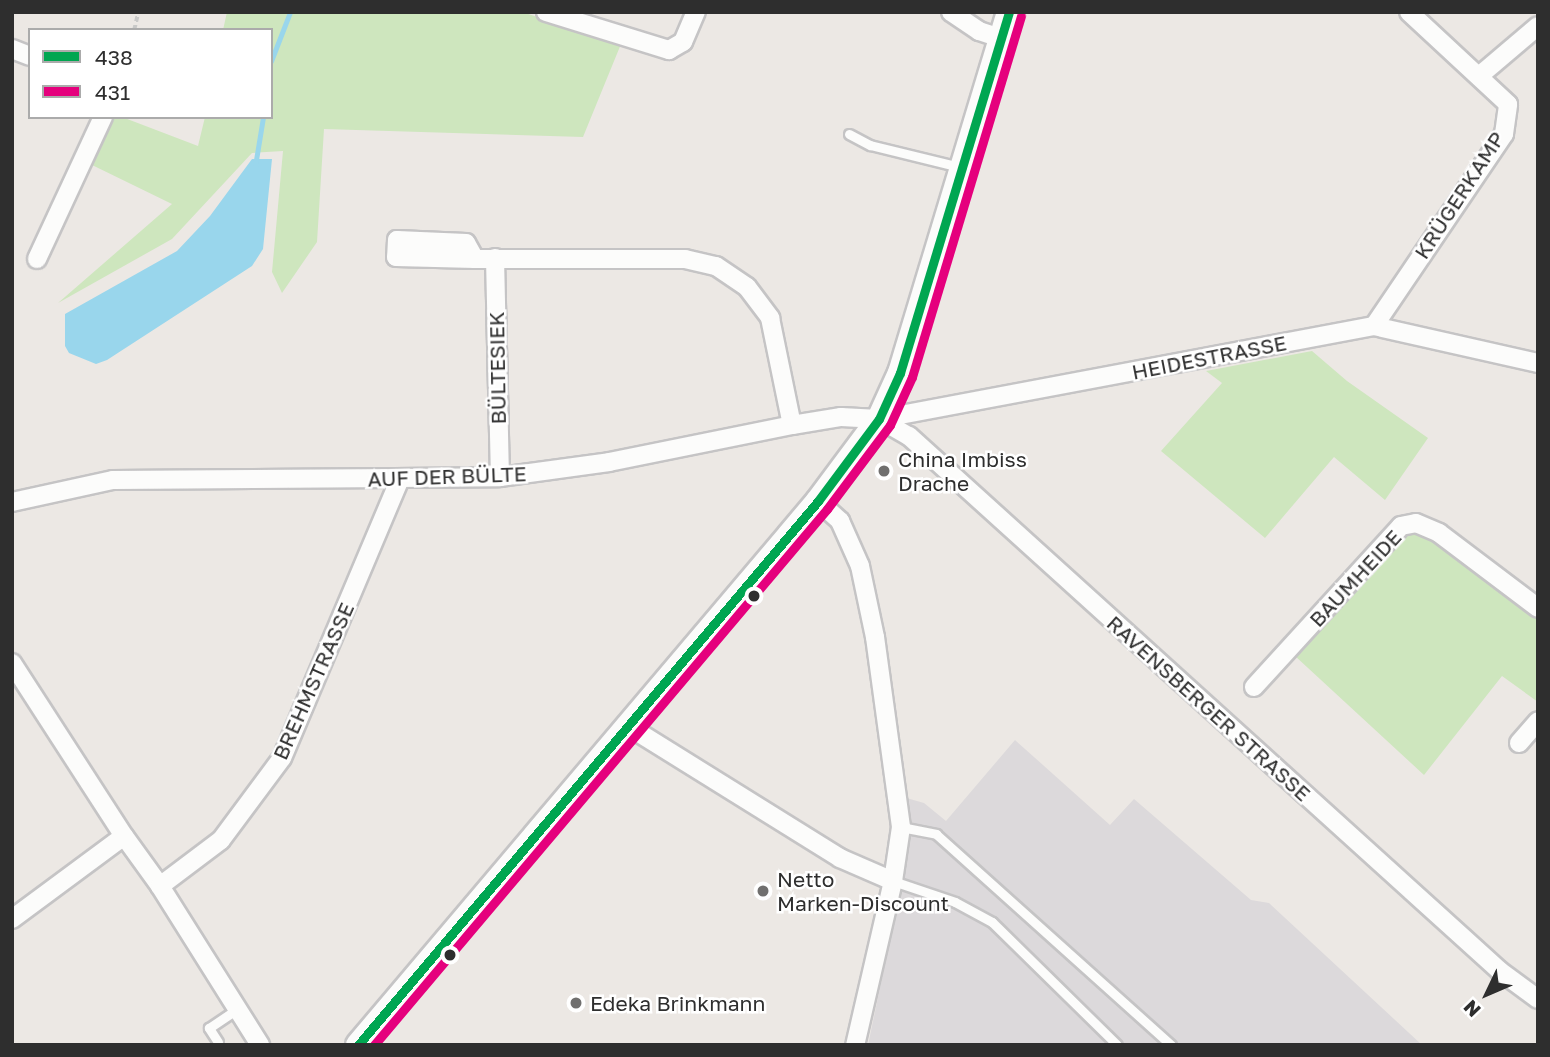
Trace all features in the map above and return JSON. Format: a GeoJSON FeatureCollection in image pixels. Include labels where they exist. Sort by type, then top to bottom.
{"type":"FeatureCollection","features":[{"type":"Feature","properties":{"kind":"main road"},"geometry":{"type":"LineString","coordinates":[[358,1045],[818,501],[880,419],[900,373],[1009,12]]}},
{"type":"Feature","properties":{"kind":"street"},"geometry":{"type":"LineString","coordinates":[[546,12],[651,47],[669,50],[683,42],[696,12]]}},
{"type":"Feature","properties":{"kind":"street"},"geometry":{"type":"LineString","coordinates":[[951,12],[979,30],[1001,38]]}},
{"type":"Feature","properties":{"kind":"street","name":"KRÜGERKAMP"},"geometry":{"type":"LineString","coordinates":[[1374,326],[1504,134],[1508,104],[1409,12]]}},
{"type":"Feature","properties":{"kind":"street"},"geometry":{"type":"LineString","coordinates":[[1479,76],[1538,26]]}},
{"type":"Feature","properties":{"kind":"street"},"geometry":{"type":"LineString","coordinates":[[37,259],[102,119]]}},
{"type":"Feature","properties":{"kind":"street"},"geometry":{"type":"LineString","coordinates":[[475,258],[685,259],[716,266],[747,287],[770,318],[792,425]]}},
{"type":"Feature","properties":{"kind":"street","name":"BÜLTESIEK"},"geometry":{"type":"LineString","coordinates":[[495,258],[500,477]]}},
{"type":"Feature","properties":{"kind":"street","name":"HEIDESTRASSE"},"geometry":{"type":"LineString","coordinates":[[880,419],[1374,326],[1538,363]]}},
{"type":"Feature","properties":{"kind":"street","name":"AUF DER BÜLTE"},"geometry":{"type":"LineString","coordinates":[[12,502],[113,480],[500,477],[609,462],[841,417],[880,419]]}},
{"type":"Feature","properties":{"kind":"street","name":"RAVENSBERGER STRASSE"},"geometry":{"type":"LineString","coordinates":[[880,419],[909,436],[1500,971],[1538,999]]}},
{"type":"Feature","properties":{"kind":"street","name":"BREHMSTRASSE"},"geometry":{"type":"LineString","coordinates":[[160,886],[221,840],[282,758],[400,479]]}},
{"type":"Feature","properties":{"kind":"street"},"geometry":{"type":"LineString","coordinates":[[818,501],[840,520],[860,566],[874,637],[901,827],[893,881],[855,1045]]}},
{"type":"Feature","properties":{"kind":"street","name":"BAUMHEIDE"},"geometry":{"type":"LineString","coordinates":[[1254,687],[1401,526],[1416,523],[1439,533],[1538,608]]}},
{"type":"Feature","properties":{"kind":"street"},"geometry":{"type":"LineString","coordinates":[[12,663],[124,836],[160,886],[260,1045]]}},
{"type":"Feature","properties":{"kind":"street"},"geometry":{"type":"LineString","coordinates":[[628,726],[840,858],[893,881]]}},
{"type":"Feature","properties":{"kind":"street"},"geometry":{"type":"LineString","coordinates":[[12,919],[124,836]]}},
{"type":"Feature","properties":{"kind":"lane"},"geometry":{"type":"LineString","coordinates":[[849,134],[870,145],[962,167]]}},
{"type":"Feature","properties":{"kind":"lane"},"geometry":{"type":"LineString","coordinates":[[901,827],[936,834],[1171,1045]]}},
{"type":"Feature","properties":{"kind":"lane"},"geometry":{"type":"LineString","coordinates":[[893,881],[954,902],[992,922],[1117,1045]]}},
{"type":"Feature","properties":{"kind":"lane"},"geometry":{"type":"LineString","coordinates":[[218,1042],[209,1028],[237,1009]]}},
{"type":"Feature","properties":{"kind":"shaded area"},"geometry":{"type":"Polygon","coordinates":[[[1015,740],[1110,825],[1134,799],[1251,900],[1269,903],[1422,1045],[868,1045],[906,864],[903,797],[924,803],[946,821],[1015,740]]]}},
{"type":"Feature","properties":{"kind":"green space"},"geometry":{"type":"Polygon","coordinates":[[[227,12],[522,12],[621,44],[583,137],[324,129],[317,242],[282,293],[272,272],[283,151],[252,153],[172,239],[58,303],[172,204],[92,165],[112,119],[127,119],[198,146],[205,119],[273,119],[273,28],[223,28],[227,12]]]}},
{"type":"Feature","properties":{"kind":"green space"},"geometry":{"type":"Polygon","coordinates":[[[1312,351],[1347,381],[1428,438],[1385,500],[1334,457],[1265,538],[1161,451],[1222,383],[1206,371],[1312,351]]]}},
{"type":"Feature","properties":{"kind":"green space"},"geometry":{"type":"Polygon","coordinates":[[[1406,532],[1417,532],[1439,543],[1538,618],[1538,702],[1502,676],[1424,775],[1295,656],[1406,532]]]}},
{"type":"Feature","properties":{"kind":"water"},"geometry":{"type":"Polygon","coordinates":[[[252,159],[272,159],[263,249],[252,266],[107,360],[96,364],[69,353],[65,346],[65,314],[177,251],[210,216],[252,159]]]}},
{"type":"Feature","properties":{"kind":"waterway"},"geometry":{"type":"LineString","coordinates":[[273,56],[290,12]]}},
{"type":"Feature","properties":{"kind":"waterway"},"geometry":{"type":"LineString","coordinates":[[255,166],[263,119]]}},
{"type":"Feature","properties":{"kind":"transit line","name":"438"},"geometry":{"type":"LineString","coordinates":[[358,1045],[818,501],[879,419],[900,373],[1009,12]]}},
{"type":"Feature","properties":{"kind":"transit line","name":"431"},"geometry":{"type":"LineString","coordinates":[[374,1045],[827,509],[890,425],[912,377],[1021,16]]}},
{"type":"Feature","properties":{"kind":"place","name":"China Imbiss Drache"},"geometry":{"type":"Point","coordinates":[884,471]}},
{"type":"Feature","properties":{"kind":"place","name":"Netto Marken-Discount"},"geometry":{"type":"Point","coordinates":[763,891]}},
{"type":"Feature","properties":{"kind":"place","name":"Edeka Brinkmann"},"geometry":{"type":"Point","coordinates":[576,1003]}}]}
